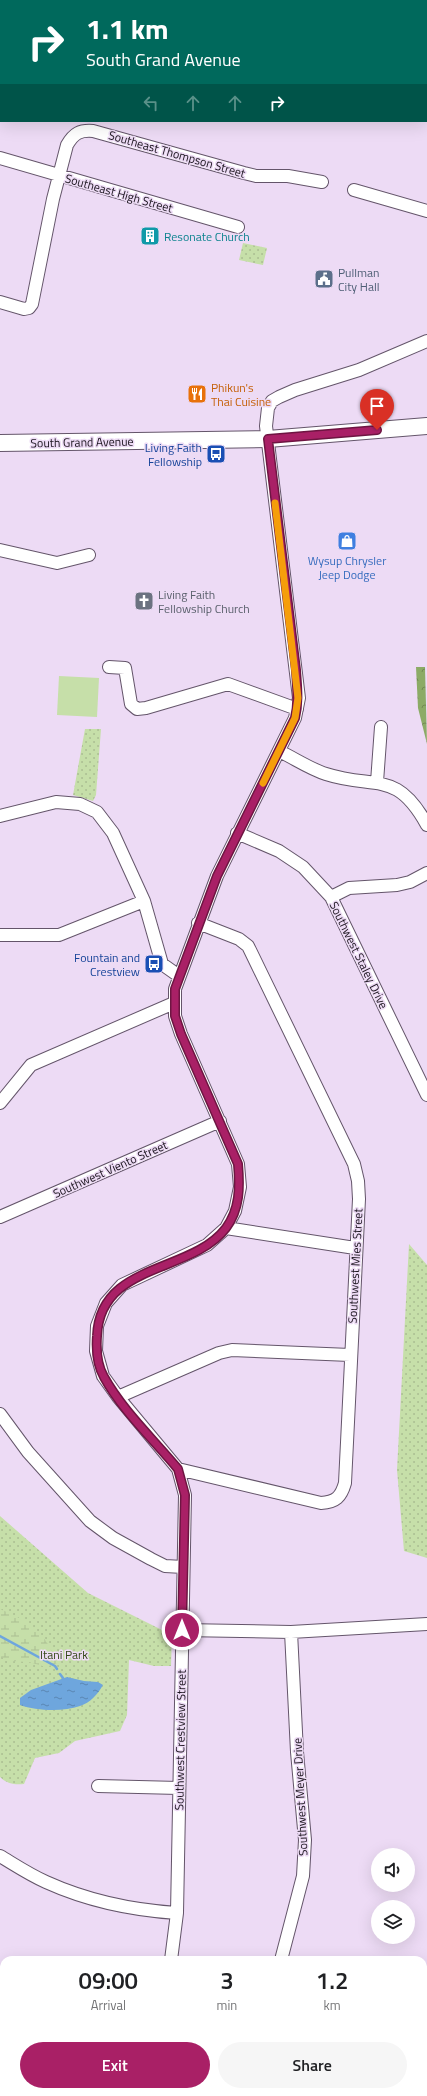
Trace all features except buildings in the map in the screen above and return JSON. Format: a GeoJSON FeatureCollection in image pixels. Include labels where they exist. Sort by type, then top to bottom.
{"type":"FeatureCollection","features":[{"type":"Feature","properties":{"kind":"main road","name":"South Grand Avenue"},"geometry":{"type":"LineString","coordinates":[[0,443],[268,439],[427,426]]}},
{"type":"Feature","properties":{"kind":"street","name":"Southeast Thompson Street"},"geometry":{"type":"LineString","coordinates":[[0,302],[24,309],[29,308],[32,304],[59,176],[68,144],[72,137],[82,130],[93,130],[256,176],[288,176],[322,182]]}},
{"type":"Feature","properties":{"kind":"street","name":"Southeast High Street"},"geometry":{"type":"LineString","coordinates":[[0,158],[238,227]]}},
{"type":"Feature","properties":{"kind":"street"},"geometry":{"type":"LineString","coordinates":[[354,190],[427,211]]}},
{"type":"Feature","properties":{"kind":"street","name":"Southwest Crestview Street"},"geometry":{"type":"LineString","coordinates":[[172,1956],[177,1912],[185,1495],[178,1469],[118,1397],[103,1376],[96,1351],[97,1326],[106,1303],[122,1285],[207,1245],[226,1228],[235,1211],[240,1187],[238,1164],[181,1034],[174,1002],[175,989],[198,923],[237,832],[279,751],[295,718],[297,709],[298,698],[293,645],[266,426],[268,408],[272,401],[295,390],[359,370],[427,341]]}},
{"type":"Feature","properties":{"kind":"street"},"geometry":{"type":"LineString","coordinates":[[0,550],[57,563],[89,555]]}},
{"type":"Feature","properties":{"kind":"street"},"geometry":{"type":"LineString","coordinates":[[109,667],[125,668],[131,704],[137,708],[146,708],[228,684],[297,709]]}},
{"type":"Feature","properties":{"kind":"street"},"geometry":{"type":"LineString","coordinates":[[377,782],[381,727]]}},
{"type":"Feature","properties":{"kind":"street"},"geometry":{"type":"LineString","coordinates":[[279,751],[325,774],[345,779],[377,782],[394,787],[408,796],[417,807],[427,825]]}},
{"type":"Feature","properties":{"kind":"street"},"geometry":{"type":"LineString","coordinates":[[0,816],[56,802],[80,804],[97,812],[113,833],[144,901],[162,964],[179,976]]}},
{"type":"Feature","properties":{"kind":"street","name":"Southwest Staley Drive"},"geometry":{"type":"LineString","coordinates":[[237,832],[279,852],[302,867],[331,897],[427,1095]]}},
{"type":"Feature","properties":{"kind":"street"},"geometry":{"type":"LineString","coordinates":[[331,897],[349,888],[397,885],[427,873]]}},
{"type":"Feature","properties":{"kind":"street"},"geometry":{"type":"LineString","coordinates":[[0,935],[59,935],[144,901]]}},
{"type":"Feature","properties":{"kind":"street","name":"Southwest Mies Street"},"geometry":{"type":"LineString","coordinates":[[178,1469],[321,1503],[332,1502],[342,1495],[345,1483],[355,1248],[359,1199],[358,1181],[354,1164],[248,946],[239,939],[198,923]]}},
{"type":"Feature","properties":{"kind":"street"},"geometry":{"type":"LineString","coordinates":[[0,1103],[31,1065],[174,1002]]}},
{"type":"Feature","properties":{"kind":"street","name":"Southwest Viento Street"},"geometry":{"type":"LineString","coordinates":[[0,1217],[220,1121]]}},
{"type":"Feature","properties":{"kind":"street"},"geometry":{"type":"LineString","coordinates":[[226,1228],[355,1248]]}},
{"type":"Feature","properties":{"kind":"street"},"geometry":{"type":"LineString","coordinates":[[118,1397],[219,1353],[232,1350],[350,1355]]}},
{"type":"Feature","properties":{"kind":"street"},"geometry":{"type":"LineString","coordinates":[[0,1414],[28,1452],[90,1521],[113,1538],[164,1566],[183,1567]]}},
{"type":"Feature","properties":{"kind":"street"},"geometry":{"type":"LineString","coordinates":[[182,1630],[291,1632],[427,1624]]}},
{"type":"Feature","properties":{"kind":"street","name":"Southwest Meyer Drive"},"geometry":{"type":"LineString","coordinates":[[282,1956],[303,1876],[305,1840],[297,1752],[291,1632]]}},
{"type":"Feature","properties":{"kind":"street"},"geometry":{"type":"LineString","coordinates":[[98,1786],[179,1788]]}},
{"type":"Feature","properties":{"kind":"street"},"geometry":{"type":"LineString","coordinates":[[0,1856],[44,1882],[76,1895],[108,1904],[144,1910],[177,1912]]}},
{"type":"Feature","properties":{"kind":"green space"},"geometry":{"type":"Polygon","coordinates":[[[243,243],[267,248],[263,265],[239,260],[243,243]]]}},
{"type":"Feature","properties":{"kind":"green space"},"geometry":{"type":"Polygon","coordinates":[[[416,667],[425,667],[427,744],[418,708],[416,667]]]}},
{"type":"Feature","properties":{"kind":"green space"},"geometry":{"type":"Polygon","coordinates":[[[59,676],[99,678],[97,717],[57,715],[59,676]]]}},
{"type":"Feature","properties":{"kind":"green space"},"geometry":{"type":"Polygon","coordinates":[[[85,729],[101,729],[96,795],[93,801],[73,795],[85,729]]]}},
{"type":"Feature","properties":{"kind":"green space"},"geometry":{"type":"Polygon","coordinates":[[[409,1244],[427,1265],[427,1558],[404,1551],[397,1470],[409,1244]]]}},
{"type":"Feature","properties":{"kind":"green space","name":"Itani Park"},"geometry":{"type":"Polygon","coordinates":[[[0,1516],[88,1593],[172,1635],[171,1666],[154,1666],[129,1660],[127,1715],[120,1731],[75,1741],[59,1753],[35,1758],[24,1784],[11,1784],[0,1777],[0,1516]]]}},
{"type":"Feature","properties":{"kind":"green space"},"geometry":{"type":"Polygon","coordinates":[[[0,1609],[20,1618],[42,1635],[57,1663],[46,1667],[29,1662],[9,1661],[0,1656],[0,1609]]]}},
{"type":"Feature","properties":{"kind":"water"},"geometry":{"type":"Polygon","coordinates":[[[67,1677],[84,1681],[98,1682],[103,1685],[96,1695],[84,1705],[73,1708],[50,1710],[34,1709],[20,1705],[20,1698],[31,1690],[67,1677]]]}},
{"type":"Feature","properties":{"kind":"waterway"},"geometry":{"type":"LineString","coordinates":[[0,1636],[55,1666],[57,1669]]}},
{"type":"Feature","properties":{"kind":"waterway"},"geometry":{"type":"LineString","coordinates":[[60,1674],[63,1678]]}},
{"type":"Feature","properties":{"kind":"slow traffic"},"geometry":{"type":"LineString","coordinates":[[263,783],[295,718],[298,698],[290,616],[275,503]]}},
{"type":"Feature","properties":{"kind":"place","name":"Resonate Church"},"geometry":{"type":"Point","coordinates":[150,236]}},
{"type":"Feature","properties":{"kind":"place","name":"Pullman City Hall"},"geometry":{"type":"Point","coordinates":[324,279]}},
{"type":"Feature","properties":{"kind":"place","name":"Phikun's Thai Cuisine"},"geometry":{"type":"Point","coordinates":[197,394]}},
{"type":"Feature","properties":{"kind":"place","name":"Living Faith Fellowship"},"geometry":{"type":"Point","coordinates":[216,454]}},
{"type":"Feature","properties":{"kind":"place","name":"Wysup Chrysler Jeep Dodge"},"geometry":{"type":"Point","coordinates":[347,541]}},
{"type":"Feature","properties":{"kind":"place","name":"Living Faith Fellowship Church"},"geometry":{"type":"Point","coordinates":[144,601]}},
{"type":"Feature","properties":{"kind":"place","name":"Fountain and Crestview"},"geometry":{"type":"Point","coordinates":[154,964]}},
{"type":"Feature","properties":{"kind":"route"},"geometry":{"type":"LineString","coordinates":[[182,1630],[185,1495],[183,1482],[178,1469],[118,1397],[103,1376],[96,1351],[97,1326],[106,1303],[122,1285],[207,1245],[226,1228],[235,1211],[240,1187],[238,1164],[181,1034],[175,1016],[174,1002],[175,989],[198,923],[217,876],[237,832],[295,718],[297,709],[298,698],[296,670],[268,439],[377,430]]}}]}
